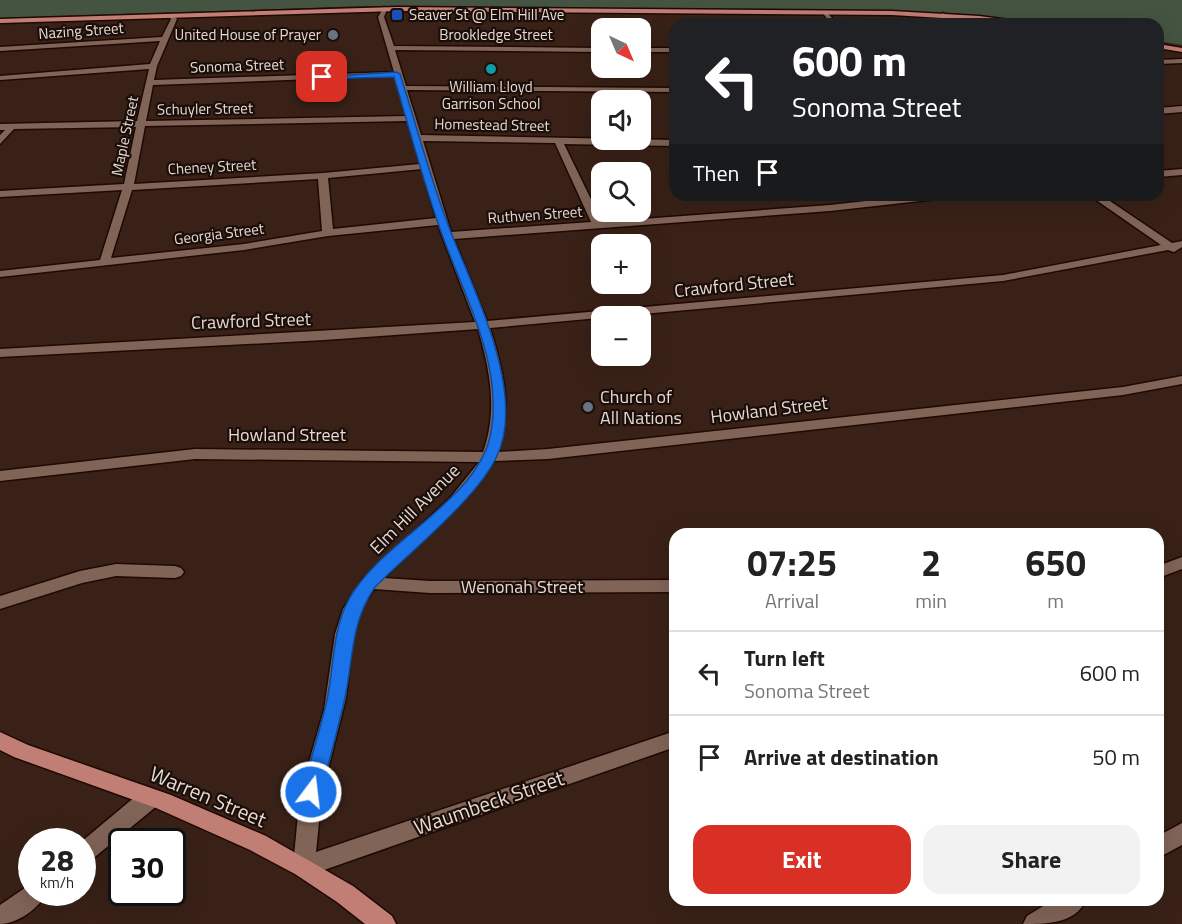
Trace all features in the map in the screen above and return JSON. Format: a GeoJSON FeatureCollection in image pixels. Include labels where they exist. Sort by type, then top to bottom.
{"type":"FeatureCollection","features":[{"type":"Feature","properties":{"kind":"main road"},"geometry":{"type":"LineString","coordinates":[[0,22],[383,10],[825,14],[922,18]]}},
{"type":"Feature","properties":{"kind":"main road"},"geometry":{"type":"LineString","coordinates":[[1164,45],[1182,49]]}},
{"type":"Feature","properties":{"kind":"main road","name":"Warren Street"},"geometry":{"type":"LineString","coordinates":[[0,741],[216,821],[304,867],[384,924]]}},
{"type":"Feature","properties":{"kind":"street","name":"Elm Hill Avenue"},"geometry":{"type":"LineString","coordinates":[[304,867],[311,792],[336,700],[344,638],[356,601],[369,583],[461,495],[490,457],[496,437],[499,411],[496,372],[483,326],[442,221],[399,81],[383,10]]}},
{"type":"Feature","properties":{"kind":"street"},"geometry":{"type":"LineString","coordinates":[[825,14],[829,18]]}},
{"type":"Feature","properties":{"kind":"street","name":"Maple Street"},"geometry":{"type":"LineString","coordinates":[[104,263],[128,187],[153,66],[173,18]]}},
{"type":"Feature","properties":{"kind":"street","name":"Nazing Street"},"geometry":{"type":"LineString","coordinates":[[0,49],[164,39]]}},
{"type":"Feature","properties":{"kind":"street","name":"Brookledge Street"},"geometry":{"type":"LineString","coordinates":[[391,48],[591,50]]}},
{"type":"Feature","properties":{"kind":"street"},"geometry":{"type":"LineString","coordinates":[[651,50],[669,50]]}},
{"type":"Feature","properties":{"kind":"street"},"geometry":{"type":"LineString","coordinates":[[1164,62],[1182,61]]}},
{"type":"Feature","properties":{"kind":"street"},"geometry":{"type":"LineString","coordinates":[[0,78],[153,66]]}},
{"type":"Feature","properties":{"kind":"street","name":"Sonoma Street"},"geometry":{"type":"LineString","coordinates":[[149,83],[399,81],[669,90]]}},
{"type":"Feature","properties":{"kind":"street"},"geometry":{"type":"LineString","coordinates":[[1164,110],[1182,109]]}},
{"type":"Feature","properties":{"kind":"street","name":"Schuyler Street"},"geometry":{"type":"LineString","coordinates":[[0,127],[410,118]]}},
{"type":"Feature","properties":{"kind":"street"},"geometry":{"type":"LineString","coordinates":[[0,141],[12,126]]}},
{"type":"Feature","properties":{"kind":"street","name":"Homestead Street"},"geometry":{"type":"LineString","coordinates":[[416,138],[669,143]]}},
{"type":"Feature","properties":{"kind":"street"},"geometry":{"type":"LineString","coordinates":[[558,140],[598,225]]}},
{"type":"Feature","properties":{"kind":"street","name":"Cheney Street"},"geometry":{"type":"LineString","coordinates":[[0,194],[323,176],[426,166]]}},
{"type":"Feature","properties":{"kind":"street"},"geometry":{"type":"LineString","coordinates":[[1164,174],[1182,172]]}},
{"type":"Feature","properties":{"kind":"street"},"geometry":{"type":"LineString","coordinates":[[323,176],[324,211],[328,233]]}},
{"type":"Feature","properties":{"kind":"street","name":"Ruthven Street"},"geometry":{"type":"LineString","coordinates":[[447,236],[830,208],[893,201]]}},
{"type":"Feature","properties":{"kind":"street"},"geometry":{"type":"LineString","coordinates":[[1104,201],[1177,245],[1182,254]]}},
{"type":"Feature","properties":{"kind":"street","name":"Georgia Street"},"geometry":{"type":"LineString","coordinates":[[0,274],[256,246],[328,233],[442,221]]}},
{"type":"Feature","properties":{"kind":"street","name":"Crawford Street"},"geometry":{"type":"LineString","coordinates":[[0,353],[483,326],[980,280],[1061,268],[1177,245]]}},
{"type":"Feature","properties":{"kind":"street","name":"Howland Street"},"geometry":{"type":"LineString","coordinates":[[0,476],[195,454],[490,457],[633,446],[1123,391],[1182,380]]}},
{"type":"Feature","properties":{"kind":"street"},"geometry":{"type":"LineString","coordinates":[[1164,570],[1182,563]]}},
{"type":"Feature","properties":{"kind":"street"},"geometry":{"type":"LineString","coordinates":[[0,603],[80,577],[116,570],[175,572]]}},
{"type":"Feature","properties":{"kind":"street","name":"Wenonah Street"},"geometry":{"type":"LineString","coordinates":[[369,583],[430,587],[669,586]]}},
{"type":"Feature","properties":{"kind":"street","name":"Waumbeck Street"},"geometry":{"type":"LineString","coordinates":[[304,867],[669,741]]}},
{"type":"Feature","properties":{"kind":"street"},"geometry":{"type":"LineString","coordinates":[[96,842],[150,798]]}},
{"type":"Feature","properties":{"kind":"street"},"geometry":{"type":"LineString","coordinates":[[1164,844],[1182,833]]}},
{"type":"Feature","properties":{"kind":"street"},"geometry":{"type":"LineString","coordinates":[[0,919],[18,906]]}},
{"type":"Feature","properties":{"kind":"street"},"geometry":{"type":"LineString","coordinates":[[1035,924],[1064,906]]}},
{"type":"Feature","properties":{"kind":"green space"},"geometry":{"type":"Polygon","coordinates":[[[0,0],[1182,0],[1182,45],[1164,42],[1164,18],[999,18],[898,11],[367,6],[0,18],[0,0]]]}},
{"type":"Feature","properties":{"kind":"place","name":"Seaver St @ Elm Hill Ave"},"geometry":{"type":"Point","coordinates":[397,15]}},
{"type":"Feature","properties":{"kind":"place","name":"United House of Prayer"},"geometry":{"type":"Point","coordinates":[333,35]}},
{"type":"Feature","properties":{"kind":"place","name":"William Lloyd Garrison School"},"geometry":{"type":"Point","coordinates":[491,69]}},
{"type":"Feature","properties":{"kind":"place","name":"Church of All Nations"},"geometry":{"type":"Point","coordinates":[588,407]}},
{"type":"Feature","properties":{"kind":"route"},"geometry":{"type":"LineString","coordinates":[[311,792],[336,700],[344,638],[356,601],[369,583],[461,495],[490,457],[496,437],[499,411],[496,372],[483,326],[442,221],[397,74],[322,77]]}}]}
